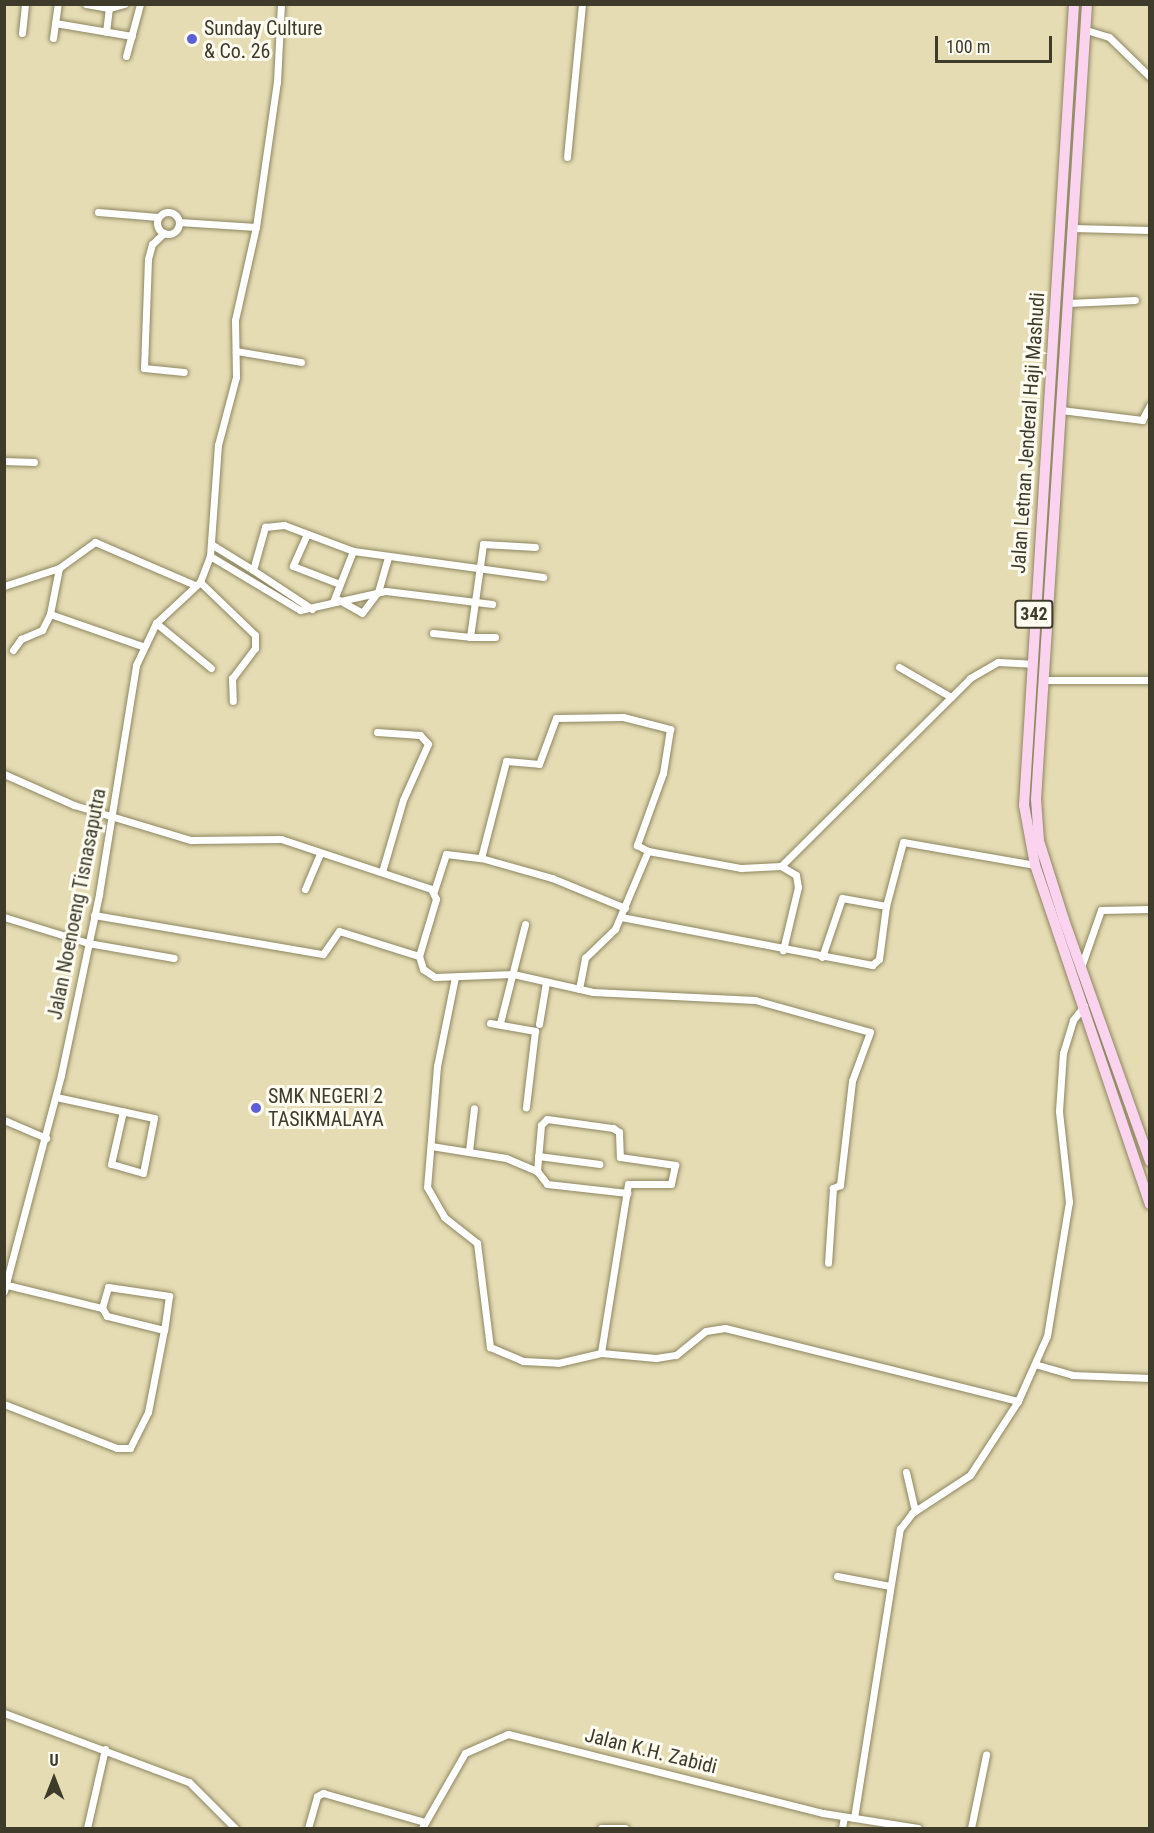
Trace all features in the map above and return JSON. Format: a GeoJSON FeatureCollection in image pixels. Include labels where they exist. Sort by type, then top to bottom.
{"type":"FeatureCollection","features":[{"type":"Feature","properties":{"kind":"main road","name":"Jalan Letnan Jenderal Haji Mashudi"},"geometry":{"type":"LineString","coordinates":[[1074,4],[1026,737],[1024,805],[1035,865],[1149,1204]]}},
{"type":"Feature","properties":{"kind":"main road","name":"Jalan Letnan Jenderal Haji Mashudi"},"geometry":{"type":"LineString","coordinates":[[1087,4],[1039,738],[1039,841],[1149,1161]]}},
{"type":"Feature","properties":{"kind":"main road"},"geometry":{"type":"LineString","coordinates":[[1026,737],[1039,738]]}},
{"type":"Feature","properties":{"kind":"street"},"geometry":{"type":"LineString","coordinates":[[22,33],[25,4]]}},
{"type":"Feature","properties":{"kind":"street"},"geometry":{"type":"LineString","coordinates":[[53,38],[58,4]]}},
{"type":"Feature","properties":{"kind":"street"},"geometry":{"type":"LineString","coordinates":[[87,4],[109,8],[124,4]]}},
{"type":"Feature","properties":{"kind":"street"},"geometry":{"type":"LineString","coordinates":[[126,56],[140,4]]}},
{"type":"Feature","properties":{"kind":"street","name":"Jalan Noenoeng Tisnasaputra"},"geometry":{"type":"LineString","coordinates":[[6,1288],[56,1097],[94,915],[142,646],[156,623],[198,584],[210,556],[218,445],[235,384],[235,320],[256,227],[277,82],[281,4]]}},
{"type":"Feature","properties":{"kind":"street"},"geometry":{"type":"LineString","coordinates":[[567,157],[582,4]]}},
{"type":"Feature","properties":{"kind":"street"},"geometry":{"type":"LineString","coordinates":[[106,32],[109,8]]}},
{"type":"Feature","properties":{"kind":"street"},"geometry":{"type":"LineString","coordinates":[[56,23],[132,36]]}},
{"type":"Feature","properties":{"kind":"street"},"geometry":{"type":"LineString","coordinates":[[1086,30],[1109,37],[1149,77]]}},
{"type":"Feature","properties":{"kind":"street"},"geometry":{"type":"LineString","coordinates":[[98,212],[158,217],[169,212],[179,222],[256,227]]}},
{"type":"Feature","properties":{"kind":"street"},"geometry":{"type":"LineString","coordinates":[[158,217],[164,233]]}},
{"type":"Feature","properties":{"kind":"street"},"geometry":{"type":"LineString","coordinates":[[179,222],[175,231],[164,233],[152,244],[148,259],[144,368],[184,372]]}},
{"type":"Feature","properties":{"kind":"street"},"geometry":{"type":"LineString","coordinates":[[1073,228],[1149,230]]}},
{"type":"Feature","properties":{"kind":"street"},"geometry":{"type":"LineString","coordinates":[[1068,303],[1135,300]]}},
{"type":"Feature","properties":{"kind":"street"},"geometry":{"type":"LineString","coordinates":[[236,351],[301,362]]}},
{"type":"Feature","properties":{"kind":"street"},"geometry":{"type":"LineString","coordinates":[[1061,410],[1146,422],[1149,405]]}},
{"type":"Feature","properties":{"kind":"street"},"geometry":{"type":"LineString","coordinates":[[4,461],[34,462]]}},
{"type":"Feature","properties":{"kind":"street"},"geometry":{"type":"LineString","coordinates":[[254,570],[265,527],[278,524],[353,551],[543,577]]}},
{"type":"Feature","properties":{"kind":"street"},"geometry":{"type":"LineString","coordinates":[[307,534],[293,566],[340,584]]}},
{"type":"Feature","properties":{"kind":"street"},"geometry":{"type":"LineString","coordinates":[[470,637],[478,568],[487,541],[535,547]]}},
{"type":"Feature","properties":{"kind":"street"},"geometry":{"type":"LineString","coordinates":[[4,586],[59,568],[84,545],[102,543],[198,584],[255,635],[255,648],[232,678],[233,702]]}},
{"type":"Feature","properties":{"kind":"street"},"geometry":{"type":"LineString","coordinates":[[211,544],[312,609]]}},
{"type":"Feature","properties":{"kind":"street"},"geometry":{"type":"LineString","coordinates":[[336,601],[353,551]]}},
{"type":"Feature","properties":{"kind":"street"},"geometry":{"type":"LineString","coordinates":[[210,556],[295,609],[312,609],[378,592],[492,604]]}},
{"type":"Feature","properties":{"kind":"street"},"geometry":{"type":"LineString","coordinates":[[336,601],[361,613],[378,592],[388,556]]}},
{"type":"Feature","properties":{"kind":"street"},"geometry":{"type":"LineString","coordinates":[[13,650],[21,639],[42,630],[50,614],[59,568]]}},
{"type":"Feature","properties":{"kind":"street"},"geometry":{"type":"LineString","coordinates":[[261,589],[267,579]]}},
{"type":"Feature","properties":{"kind":"street"},"geometry":{"type":"LineString","coordinates":[[278,599],[284,590]]}},
{"type":"Feature","properties":{"kind":"street"},"geometry":{"type":"LineString","coordinates":[[50,614],[142,646]]}},
{"type":"Feature","properties":{"kind":"street"},"geometry":{"type":"LineString","coordinates":[[156,623],[212,668]]}},
{"type":"Feature","properties":{"kind":"street"},"geometry":{"type":"LineString","coordinates":[[433,633],[495,637]]}},
{"type":"Feature","properties":{"kind":"street"},"geometry":{"type":"LineString","coordinates":[[781,866],[951,697],[991,665],[1032,664]]}},
{"type":"Feature","properties":{"kind":"street"},"geometry":{"type":"LineString","coordinates":[[899,667],[951,697]]}},
{"type":"Feature","properties":{"kind":"street"},"geometry":{"type":"LineString","coordinates":[[1043,680],[1149,680]]}},
{"type":"Feature","properties":{"kind":"street"},"geometry":{"type":"LineString","coordinates":[[481,858],[506,761],[539,764],[554,720],[561,717],[623,717],[670,729],[663,773],[637,845],[648,851],[741,868],[781,866],[796,875],[798,886],[783,950]]}},
{"type":"Feature","properties":{"kind":"street"},"geometry":{"type":"LineString","coordinates":[[377,732],[420,735],[428,744],[403,800],[382,872]]}},
{"type":"Feature","properties":{"kind":"street"},"geometry":{"type":"LineString","coordinates":[[4,774],[112,817],[191,840],[281,839],[434,891]]}},
{"type":"Feature","properties":{"kind":"street"},"geometry":{"type":"LineString","coordinates":[[621,917],[783,950],[875,964],[897,850],[906,842],[1035,865]]}},
{"type":"Feature","properties":{"kind":"street"},"geometry":{"type":"LineString","coordinates":[[579,989],[588,951],[621,917],[648,851]]}},
{"type":"Feature","properties":{"kind":"street"},"geometry":{"type":"LineString","coordinates":[[304,889],[320,853]]}},
{"type":"Feature","properties":{"kind":"street"},"geometry":{"type":"LineString","coordinates":[[419,956],[434,891],[446,854],[481,858],[552,878],[625,908]]}},
{"type":"Feature","properties":{"kind":"street"},"geometry":{"type":"LineString","coordinates":[[822,957],[842,898],[886,906]]}},
{"type":"Feature","properties":{"kind":"street"},"geometry":{"type":"LineString","coordinates":[[1081,967],[1101,910],[1149,909]]}},
{"type":"Feature","properties":{"kind":"street"},"geometry":{"type":"LineString","coordinates":[[94,915],[323,954],[339,930],[419,956],[429,973],[455,977],[513,974],[579,989],[755,1000],[870,1032],[852,1081],[840,1185],[832,1188],[828,1263]]}},
{"type":"Feature","properties":{"kind":"street"},"geometry":{"type":"LineString","coordinates":[[4,917],[88,943],[174,958]]}},
{"type":"Feature","properties":{"kind":"street"},"geometry":{"type":"LineString","coordinates":[[500,1023],[525,924]]}},
{"type":"Feature","properties":{"kind":"street"},"geometry":{"type":"LineString","coordinates":[[455,977],[437,1066],[429,1195],[444,1217],[477,1243],[490,1347],[523,1361],[558,1363],[601,1353],[671,1356],[706,1331],[725,1328],[1018,1401]]}},
{"type":"Feature","properties":{"kind":"street"},"geometry":{"type":"LineString","coordinates":[[538,1024],[546,982]]}},
{"type":"Feature","properties":{"kind":"street"},"geometry":{"type":"LineString","coordinates":[[854,1818],[900,1529],[915,1511],[965,1481],[1018,1401],[1038,1365],[1056,1294],[1069,1202],[1059,1111],[1063,1053],[1073,1020],[1084,1006]]}},
{"type":"Feature","properties":{"kind":"street"},"geometry":{"type":"LineString","coordinates":[[490,1023],[535,1031],[526,1107]]}},
{"type":"Feature","properties":{"kind":"street"},"geometry":{"type":"LineString","coordinates":[[56,1097],[123,1111],[155,1119],[143,1173],[111,1164],[123,1111]]}},
{"type":"Feature","properties":{"kind":"street"},"geometry":{"type":"LineString","coordinates":[[469,1150],[474,1108]]}},
{"type":"Feature","properties":{"kind":"street"},"geometry":{"type":"LineString","coordinates":[[537,1171],[542,1125],[553,1119],[618,1130],[622,1159],[675,1164],[672,1183],[629,1182],[601,1353]]}},
{"type":"Feature","properties":{"kind":"street"},"geometry":{"type":"LineString","coordinates":[[4,1120],[46,1138]]}},
{"type":"Feature","properties":{"kind":"street"},"geometry":{"type":"LineString","coordinates":[[431,1146],[469,1150],[537,1171],[547,1184],[627,1193]]}},
{"type":"Feature","properties":{"kind":"street"},"geometry":{"type":"LineString","coordinates":[[538,1156],[599,1164]]}},
{"type":"Feature","properties":{"kind":"street"},"geometry":{"type":"LineString","coordinates":[[4,1404],[117,1448],[130,1448],[148,1412],[164,1330],[166,1294],[111,1286],[102,1308]]}},
{"type":"Feature","properties":{"kind":"street"},"geometry":{"type":"LineString","coordinates":[[6,1288],[102,1308],[107,1316],[164,1330]]}},
{"type":"Feature","properties":{"kind":"street"},"geometry":{"type":"LineString","coordinates":[[1038,1365],[1072,1375],[1149,1378]]}},
{"type":"Feature","properties":{"kind":"street"},"geometry":{"type":"LineString","coordinates":[[906,1472],[915,1511]]}},
{"type":"Feature","properties":{"kind":"street"},"geometry":{"type":"LineString","coordinates":[[837,1576],[890,1586]]}},
{"type":"Feature","properties":{"kind":"street"},"geometry":{"type":"LineString","coordinates":[[4,1713],[105,1749],[198,1787],[235,1828]]}},
{"type":"Feature","properties":{"kind":"street","name":"Jalan K.H. Zabidi"},"geometry":{"type":"LineString","coordinates":[[424,1825],[465,1753],[508,1734],[844,1817],[918,1828]]}},
{"type":"Feature","properties":{"kind":"street"},"geometry":{"type":"LineString","coordinates":[[87,1828],[105,1749]]}},
{"type":"Feature","properties":{"kind":"street"},"geometry":{"type":"LineString","coordinates":[[971,1828],[986,1755]]}},
{"type":"Feature","properties":{"kind":"street"},"geometry":{"type":"LineString","coordinates":[[308,1828],[317,1796],[323,1793],[424,1825]]}},
{"type":"Feature","properties":{"kind":"street"},"geometry":{"type":"LineString","coordinates":[[842,1828],[844,1817]]}},
{"type":"Feature","properties":{"kind":"street"},"geometry":{"type":"LineString","coordinates":[[601,1828],[626,1828]]}},
{"type":"Feature","properties":{"kind":"place","name":"Sunday Culture & Co. 26"},"geometry":{"type":"Point","coordinates":[192,39]}},
{"type":"Feature","properties":{"kind":"place","name":"SMK NEGERI 2 TASIKMALAYA"},"geometry":{"type":"Point","coordinates":[256,1108]}}]}
